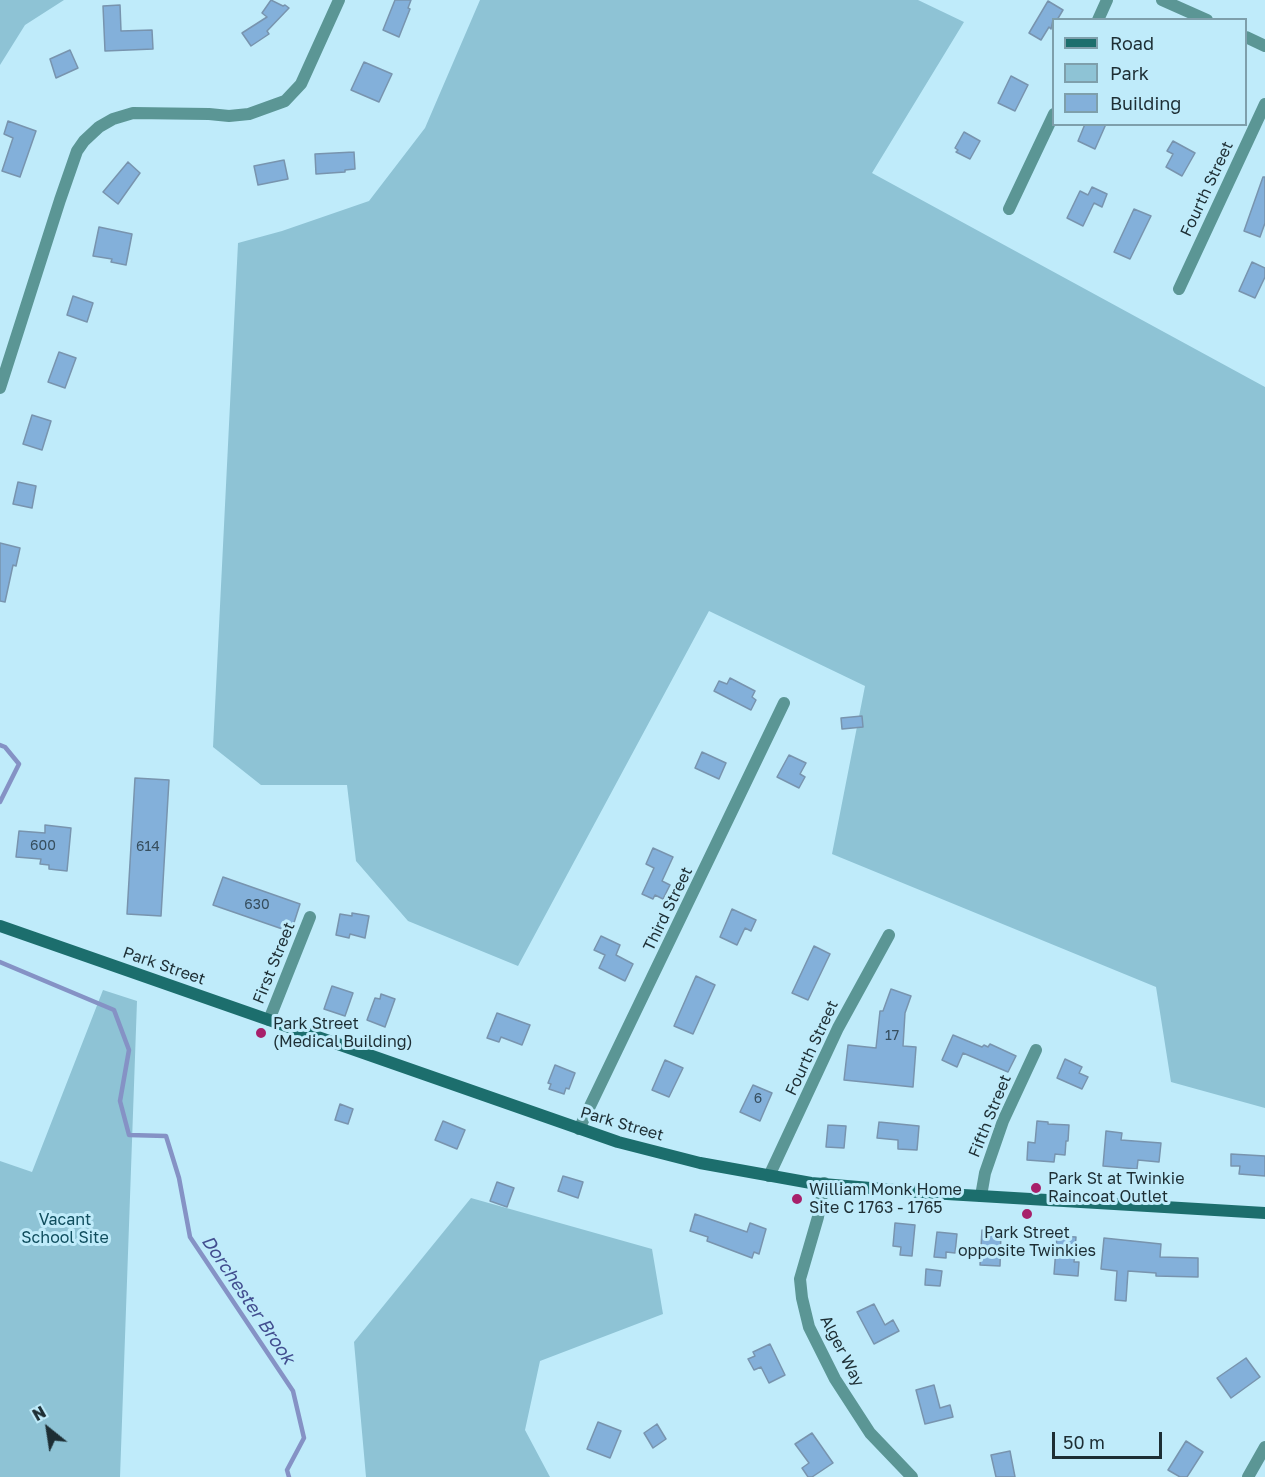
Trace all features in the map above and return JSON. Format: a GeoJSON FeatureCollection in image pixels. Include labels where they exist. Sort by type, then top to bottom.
{"type":"FeatureCollection","features":[{"type":"Feature","properties":{"kind":"main road","name":"Park Street"},"geometry":{"type":"LineString","coordinates":[[0,926],[579,1129],[618,1142],[700,1163],[802,1182],[981,1196],[1265,1213]]}},
{"type":"Feature","properties":{"kind":"street"},"geometry":{"type":"LineString","coordinates":[[0,387],[60,200],[77,151],[84,141],[99,127],[113,119],[133,113],[229,116],[249,114],[285,101],[301,84],[339,0]]}},
{"type":"Feature","properties":{"kind":"street"},"geometry":{"type":"LineString","coordinates":[[1099,18],[1107,0]]}},
{"type":"Feature","properties":{"kind":"street"},"geometry":{"type":"LineString","coordinates":[[1162,0],[1202,18]]}},
{"type":"Feature","properties":{"kind":"street"},"geometry":{"type":"LineString","coordinates":[[1247,38],[1265,46]]}},
{"type":"Feature","properties":{"kind":"street","name":"Fourth Street"},"geometry":{"type":"LineString","coordinates":[[1179,289],[1265,104]]}},
{"type":"Feature","properties":{"kind":"street"},"geometry":{"type":"LineString","coordinates":[[1010,208],[1052,116]]}},
{"type":"Feature","properties":{"kind":"street","name":"Third Street"},"geometry":{"type":"LineString","coordinates":[[579,1129],[784,703]]}},
{"type":"Feature","properties":{"kind":"street","name":"First Street"},"geometry":{"type":"LineString","coordinates":[[269,1020],[310,917]]}},
{"type":"Feature","properties":{"kind":"street","name":"Fourth Street"},"geometry":{"type":"LineString","coordinates":[[769,1176],[838,1028],[889,935]]}},
{"type":"Feature","properties":{"kind":"street","name":"Fifth Street"},"geometry":{"type":"LineString","coordinates":[[981,1196],[985,1173],[1003,1121],[1036,1050]]}},
{"type":"Feature","properties":{"kind":"street","name":"Alger Way"},"geometry":{"type":"LineString","coordinates":[[824,1183],[818,1217],[800,1280],[809,1327],[835,1379],[870,1433],[912,1477]]}},
{"type":"Feature","properties":{"kind":"street"},"geometry":{"type":"LineString","coordinates":[[1248,1477],[1265,1447]]}},
{"type":"Feature","properties":{"kind":"green space"},"geometry":{"type":"Polygon","coordinates":[[[0,0],[64,0],[25,25],[0,65],[0,0]]]}},
{"type":"Feature","properties":{"kind":"green space"},"geometry":{"type":"Polygon","coordinates":[[[480,0],[918,0],[964,22],[872,173],[1265,387],[1265,1108],[1171,1082],[1156,987],[832,854],[865,686],[709,611],[518,966],[408,921],[356,861],[347,785],[261,785],[213,747],[238,243],[282,231],[369,201],[425,128],[480,0]]]}},
{"type":"Feature","properties":{"kind":"green space","name":"Vacant School Site"},"geometry":{"type":"Polygon","coordinates":[[[103,990],[137,1001],[120,1477],[0,1477],[0,1161],[32,1172],[103,990]]]}},
{"type":"Feature","properties":{"kind":"green space"},"geometry":{"type":"Polygon","coordinates":[[[471,1198],[652,1249],[663,1314],[540,1361],[525,1430],[550,1477],[366,1477],[354,1342],[471,1198]]]}},
{"type":"Feature","properties":{"kind":"building"},"geometry":{"type":"Polygon","coordinates":[[[271,0],[289,8],[267,31],[269,34],[251,46],[242,33],[267,17],[262,13],[271,0]]]}},
{"type":"Feature","properties":{"kind":"building"},"geometry":{"type":"Polygon","coordinates":[[[395,0],[411,0],[408,8],[410,9],[399,37],[383,30],[395,0]]]}},
{"type":"Feature","properties":{"kind":"building"},"geometry":{"type":"Polygon","coordinates":[[[1048,1],[1063,10],[1058,18],[1052,18],[1051,29],[1049,27],[1041,40],[1029,33],[1048,1]]]}},
{"type":"Feature","properties":{"kind":"building"},"geometry":{"type":"Polygon","coordinates":[[[120,5],[121,31],[152,30],[153,49],[105,51],[103,6],[120,5]]]}},
{"type":"Feature","properties":{"kind":"building"},"geometry":{"type":"Polygon","coordinates":[[[70,50],[78,68],[56,78],[50,59],[70,50]]]}},
{"type":"Feature","properties":{"kind":"building"},"geometry":{"type":"Polygon","coordinates":[[[364,62],[392,74],[379,102],[351,90],[364,62]]]}},
{"type":"Feature","properties":{"kind":"building"},"geometry":{"type":"Polygon","coordinates":[[[1011,76],[1028,85],[1015,111],[998,103],[1011,76]]]}},
{"type":"Feature","properties":{"kind":"building"},"geometry":{"type":"Polygon","coordinates":[[[8,121],[36,131],[20,177],[2,171],[13,138],[4,134],[8,121]]]}},
{"type":"Feature","properties":{"kind":"building"},"geometry":{"type":"Polygon","coordinates":[[[1084,126],[1105,126],[1095,149],[1078,141],[1084,126]]]}},
{"type":"Feature","properties":{"kind":"building"},"geometry":{"type":"Polygon","coordinates":[[[964,132],[980,141],[970,159],[956,152],[958,150],[955,148],[964,132]]]}},
{"type":"Feature","properties":{"kind":"building"},"geometry":{"type":"Polygon","coordinates":[[[1173,141],[1195,153],[1182,176],[1166,167],[1173,154],[1167,151],[1173,141]]]}},
{"type":"Feature","properties":{"kind":"building"},"geometry":{"type":"Polygon","coordinates":[[[354,152],[355,169],[316,174],[315,154],[354,152]]]}},
{"type":"Feature","properties":{"kind":"building"},"geometry":{"type":"Polygon","coordinates":[[[284,160],[288,179],[258,185],[254,166],[284,160]]]}},
{"type":"Feature","properties":{"kind":"building"},"geometry":{"type":"Polygon","coordinates":[[[128,162],[140,173],[118,204],[103,192],[128,162]]]}},
{"type":"Feature","properties":{"kind":"building"},"geometry":{"type":"Polygon","coordinates":[[[1263,177],[1265,177],[1265,223],[1260,237],[1244,231],[1263,177]]]}},
{"type":"Feature","properties":{"kind":"building"},"geometry":{"type":"Polygon","coordinates":[[[1092,187],[1107,194],[1102,207],[1094,203],[1083,226],[1067,218],[1080,191],[1088,195],[1092,187]]]}},
{"type":"Feature","properties":{"kind":"building"},"geometry":{"type":"Polygon","coordinates":[[[1134,209],[1151,216],[1130,259],[1114,252],[1134,209]]]}},
{"type":"Feature","properties":{"kind":"building"},"geometry":{"type":"Polygon","coordinates":[[[99,227],[132,234],[126,265],[111,262],[112,259],[93,256],[99,227]]]}},
{"type":"Feature","properties":{"kind":"building"},"geometry":{"type":"Polygon","coordinates":[[[1252,262],[1265,268],[1265,277],[1255,298],[1239,291],[1252,262]]]}},
{"type":"Feature","properties":{"kind":"building"},"geometry":{"type":"Polygon","coordinates":[[[73,296],[93,303],[87,322],[67,315],[73,296]]]}},
{"type":"Feature","properties":{"kind":"building"},"geometry":{"type":"Polygon","coordinates":[[[59,352],[76,358],[65,388],[48,382],[59,352]]]}},
{"type":"Feature","properties":{"kind":"building"},"geometry":{"type":"Polygon","coordinates":[[[32,415],[51,421],[42,450],[23,444],[32,415]]]}},
{"type":"Feature","properties":{"kind":"building"},"geometry":{"type":"Polygon","coordinates":[[[18,482],[36,486],[32,508],[13,504],[18,482]]]}},
{"type":"Feature","properties":{"kind":"building"},"geometry":{"type":"Polygon","coordinates":[[[0,543],[20,548],[16,566],[13,565],[5,602],[0,601],[0,543]]]}},
{"type":"Feature","properties":{"kind":"building"},"geometry":{"type":"Polygon","coordinates":[[[730,678],[755,691],[752,697],[756,700],[751,710],[714,691],[719,681],[727,684],[730,678]]]}},
{"type":"Feature","properties":{"kind":"building"},"geometry":{"type":"Polygon","coordinates":[[[862,716],[863,727],[842,729],[841,718],[862,716]]]}},
{"type":"Feature","properties":{"kind":"building"},"geometry":{"type":"Polygon","coordinates":[[[702,752],[726,763],[719,779],[695,768],[702,752]]]}},
{"type":"Feature","properties":{"kind":"building"},"geometry":{"type":"Polygon","coordinates":[[[789,755],[806,763],[800,774],[805,777],[799,788],[777,777],[789,755]]]}},
{"type":"Feature","properties":{"kind":"building"},"geometry":{"type":"Polygon","coordinates":[[[135,778],[169,780],[161,916],[127,914],[135,778]]]}},
{"type":"Feature","properties":{"kind":"building"},"geometry":{"type":"Polygon","coordinates":[[[45,825],[71,828],[67,871],[49,869],[49,865],[40,864],[41,859],[16,857],[19,831],[45,833],[45,825]]]}},
{"type":"Feature","properties":{"kind":"building"},"geometry":{"type":"Polygon","coordinates":[[[653,848],[673,857],[662,881],[670,885],[663,899],[655,895],[653,899],[642,894],[654,868],[646,864],[653,848]]]}},
{"type":"Feature","properties":{"kind":"building"},"geometry":{"type":"Polygon","coordinates":[[[223,877],[300,904],[291,932],[213,905],[223,877]]]}},
{"type":"Feature","properties":{"kind":"building"},"geometry":{"type":"Polygon","coordinates":[[[732,909],[756,920],[751,931],[745,928],[737,945],[720,937],[732,909]]]}},
{"type":"Feature","properties":{"kind":"building"},"geometry":{"type":"Polygon","coordinates":[[[352,913],[369,916],[365,938],[350,934],[349,938],[336,935],[340,914],[352,916],[352,913]]]}},
{"type":"Feature","properties":{"kind":"building"},"geometry":{"type":"Polygon","coordinates":[[[601,936],[620,945],[616,955],[633,964],[625,981],[599,968],[605,955],[594,950],[601,936]]]}},
{"type":"Feature","properties":{"kind":"building"},"geometry":{"type":"Polygon","coordinates":[[[814,946],[830,954],[808,1000],[792,993],[814,946]]]}},
{"type":"Feature","properties":{"kind":"building"},"geometry":{"type":"Polygon","coordinates":[[[696,976],[715,985],[693,1034],[674,1026],[696,976]]]}},
{"type":"Feature","properties":{"kind":"building"},"geometry":{"type":"Polygon","coordinates":[[[332,986],[353,993],[345,1016],[324,1009],[332,986]]]}},
{"type":"Feature","properties":{"kind":"building"},"geometry":{"type":"Polygon","coordinates":[[[891,989],[911,996],[905,1013],[903,1046],[916,1047],[913,1087],[844,1080],[848,1045],[876,1048],[880,1011],[883,1011],[891,989]]]}},
{"type":"Feature","properties":{"kind":"building"},"geometry":{"type":"Polygon","coordinates":[[[381,994],[395,999],[385,1027],[367,1020],[375,998],[380,999],[381,994]]]}},
{"type":"Feature","properties":{"kind":"building"},"geometry":{"type":"Polygon","coordinates":[[[497,1013],[530,1025],[522,1045],[501,1037],[499,1042],[487,1038],[497,1013]]]}},
{"type":"Feature","properties":{"kind":"building"},"geometry":{"type":"Polygon","coordinates":[[[953,1035],[982,1047],[984,1045],[988,1047],[990,1044],[1016,1056],[1008,1072],[963,1053],[957,1067],[942,1060],[953,1035]]]}},
{"type":"Feature","properties":{"kind":"building"},"geometry":{"type":"Polygon","coordinates":[[[1065,1059],[1082,1067],[1079,1073],[1088,1077],[1082,1089],[1057,1078],[1065,1059]]]}},
{"type":"Feature","properties":{"kind":"building"},"geometry":{"type":"Polygon","coordinates":[[[665,1060],[683,1068],[669,1097],[652,1090],[665,1060]]]}},
{"type":"Feature","properties":{"kind":"building"},"geometry":{"type":"Polygon","coordinates":[[[555,1065],[575,1073],[569,1089],[566,1088],[564,1094],[549,1089],[551,1084],[548,1083],[555,1065]]]}},
{"type":"Feature","properties":{"kind":"building"},"geometry":{"type":"Polygon","coordinates":[[[753,1085],[772,1093],[760,1121],[740,1112],[753,1085]]]}},
{"type":"Feature","properties":{"kind":"building"},"geometry":{"type":"Polygon","coordinates":[[[340,1104],[353,1109],[348,1124],[335,1120],[340,1104]]]}},
{"type":"Feature","properties":{"kind":"building"},"geometry":{"type":"Polygon","coordinates":[[[443,1121],[465,1130],[457,1149],[435,1140],[443,1121]]]}},
{"type":"Feature","properties":{"kind":"building"},"geometry":{"type":"Polygon","coordinates":[[[1037,1121],[1069,1125],[1065,1155],[1055,1154],[1054,1162],[1027,1160],[1028,1142],[1035,1143],[1037,1121]]]}},
{"type":"Feature","properties":{"kind":"building"},"geometry":{"type":"Polygon","coordinates":[[[879,1122],[919,1126],[917,1150],[898,1149],[898,1140],[877,1138],[879,1122]]]}},
{"type":"Feature","properties":{"kind":"building"},"geometry":{"type":"Polygon","coordinates":[[[828,1125],[846,1126],[844,1148],[826,1147],[828,1125]]]}},
{"type":"Feature","properties":{"kind":"building"},"geometry":{"type":"Polygon","coordinates":[[[1106,1131],[1122,1133],[1121,1140],[1161,1143],[1159,1162],[1138,1160],[1137,1169],[1103,1166],[1106,1131]]]}},
{"type":"Feature","properties":{"kind":"building"},"geometry":{"type":"Polygon","coordinates":[[[1231,1154],[1265,1156],[1265,1176],[1239,1174],[1240,1166],[1231,1166],[1231,1154]]]}},
{"type":"Feature","properties":{"kind":"building"},"geometry":{"type":"Polygon","coordinates":[[[563,1176],[583,1182],[578,1198],[558,1191],[563,1176]]]}},
{"type":"Feature","properties":{"kind":"building"},"geometry":{"type":"Polygon","coordinates":[[[497,1182],[514,1188],[507,1207],[490,1201],[497,1182]]]}},
{"type":"Feature","properties":{"kind":"building"},"geometry":{"type":"Polygon","coordinates":[[[695,1214],[747,1232],[750,1223],[766,1229],[759,1254],[754,1252],[752,1258],[707,1241],[708,1237],[690,1231],[695,1214]]]}},
{"type":"Feature","properties":{"kind":"building"},"geometry":{"type":"Polygon","coordinates":[[[895,1223],[915,1225],[912,1256],[900,1255],[901,1247],[893,1246],[895,1223]]]}},
{"type":"Feature","properties":{"kind":"building"},"geometry":{"type":"Polygon","coordinates":[[[982,1230],[1001,1231],[1000,1266],[980,1265],[982,1230]]]}},
{"type":"Feature","properties":{"kind":"building"},"geometry":{"type":"Polygon","coordinates":[[[937,1232],[957,1234],[955,1253],[946,1252],[946,1258],[934,1257],[937,1232]]]}},
{"type":"Feature","properties":{"kind":"building"},"geometry":{"type":"Polygon","coordinates":[[[1057,1236],[1076,1237],[1074,1262],[1079,1262],[1078,1276],[1054,1274],[1057,1236]]]}},
{"type":"Feature","properties":{"kind":"building"},"geometry":{"type":"Polygon","coordinates":[[[1104,1238],[1161,1244],[1160,1257],[1198,1258],[1198,1277],[1156,1276],[1156,1273],[1128,1271],[1126,1301],[1115,1300],[1117,1271],[1101,1269],[1104,1238]]]}},
{"type":"Feature","properties":{"kind":"building"},"geometry":{"type":"Polygon","coordinates":[[[926,1269],[942,1271],[940,1286],[925,1285],[926,1269]]]}},
{"type":"Feature","properties":{"kind":"building"},"geometry":{"type":"Polygon","coordinates":[[[874,1304],[885,1325],[893,1320],[899,1331],[874,1344],[857,1312],[874,1304]]]}},
{"type":"Feature","properties":{"kind":"building"},"geometry":{"type":"Polygon","coordinates":[[[770,1344],[785,1375],[769,1383],[761,1367],[754,1370],[748,1359],[755,1356],[753,1352],[770,1344]]]}},
{"type":"Feature","properties":{"kind":"building"},"geometry":{"type":"Polygon","coordinates":[[[1246,1358],[1260,1377],[1231,1398],[1217,1378],[1246,1358]]]}},
{"type":"Feature","properties":{"kind":"building"},"geometry":{"type":"Polygon","coordinates":[[[934,1385],[940,1408],[950,1405],[953,1417],[925,1424],[916,1390],[934,1385]]]}},
{"type":"Feature","properties":{"kind":"building"},"geometry":{"type":"Polygon","coordinates":[[[598,1422],[621,1431],[610,1458],[587,1449],[598,1422]]]}},
{"type":"Feature","properties":{"kind":"building"},"geometry":{"type":"Polygon","coordinates":[[[657,1424],[666,1439],[653,1448],[644,1433],[657,1424]]]}},
{"type":"Feature","properties":{"kind":"building"},"geometry":{"type":"Polygon","coordinates":[[[812,1433],[833,1463],[812,1477],[808,1477],[802,1468],[809,1463],[795,1444],[812,1433]]]}},
{"type":"Feature","properties":{"kind":"building"},"geometry":{"type":"Polygon","coordinates":[[[1186,1441],[1203,1452],[1187,1477],[1180,1477],[1168,1470],[1186,1441]]]}},
{"type":"Feature","properties":{"kind":"building"},"geometry":{"type":"Polygon","coordinates":[[[1010,1451],[1015,1477],[996,1477],[991,1455],[1010,1451]]]}},
{"type":"Feature","properties":{"kind":"waterway","name":"Dorchester Brook"},"geometry":{"type":"LineString","coordinates":[[0,745],[5,747],[19,764],[0,802]]}},
{"type":"Feature","properties":{"kind":"waterway","name":"Dorchester Brook"},"geometry":{"type":"LineString","coordinates":[[0,962],[114,1010],[129,1050],[120,1101],[129,1135],[166,1136],[179,1178],[190,1237],[293,1391],[304,1438],[287,1470],[289,1477]]}},
{"type":"Feature","properties":{"kind":"place","name":"Park Street (Medical Building)"},"geometry":{"type":"Point","coordinates":[261,1033]}},
{"type":"Feature","properties":{"kind":"place","name":"Park St at Twinkie Raincoat Outlet"},"geometry":{"type":"Point","coordinates":[1036,1188]}},
{"type":"Feature","properties":{"kind":"place","name":"William Monk Home Site C 1763 - 1765"},"geometry":{"type":"Point","coordinates":[797,1199]}},
{"type":"Feature","properties":{"kind":"place","name":"Park Street opposite Twinkies"},"geometry":{"type":"Point","coordinates":[1027,1214]}}]}
